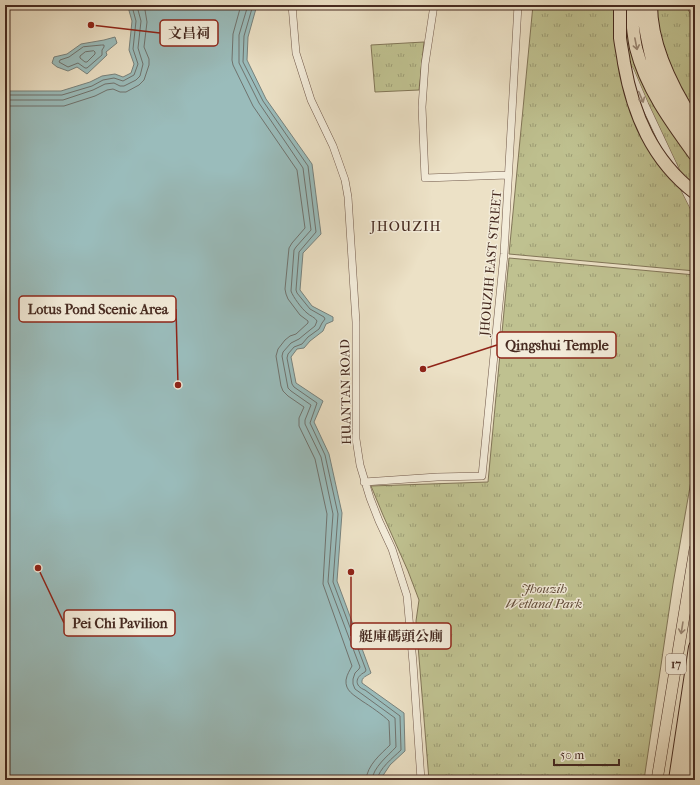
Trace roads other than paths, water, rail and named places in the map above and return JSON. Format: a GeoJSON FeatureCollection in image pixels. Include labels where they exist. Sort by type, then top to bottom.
{"type":"FeatureCollection","features":[{"type":"Feature","properties":{"kind":"highway"},"geometry":{"type":"LineString","coordinates":[[621,5],[620,39],[630,93],[638,116],[650,142],[664,162],[678,178],[695,193]]}},
{"type":"Feature","properties":{"kind":"highway"},"geometry":{"type":"LineString","coordinates":[[631,5],[632,24],[636,48],[643,70],[665,111],[695,155]]}},
{"type":"Feature","properties":{"kind":"highway"},"geometry":{"type":"LineString","coordinates":[[642,5],[650,55],[657,76],[671,106],[695,140]]}},
{"type":"Feature","properties":{"kind":"highway"},"geometry":{"type":"LineString","coordinates":[[651,5],[655,37],[663,64],[682,104],[695,123]]}},
{"type":"Feature","properties":{"kind":"highway"},"geometry":{"type":"LineString","coordinates":[[673,83],[695,110]]}},
{"type":"Feature","properties":{"kind":"highway"},"geometry":{"type":"LineString","coordinates":[[675,780],[695,647]]}},
{"type":"Feature","properties":{"kind":"highway"},"geometry":{"type":"LineString","coordinates":[[685,780],[695,719]]}},
{"type":"Feature","properties":{"kind":"main road","name":"17"},"geometry":{"type":"LineString","coordinates":[[657,780],[695,548]]}},
{"type":"Feature","properties":{"kind":"street","name":"HUANTAN ROAD"},"geometry":{"type":"LineString","coordinates":[[292,5],[296,53],[311,100],[335,153],[345,180],[348,197],[356,322],[356,439],[364,482],[379,522],[392,548],[407,596],[421,780]]}},
{"type":"Feature","properties":{"kind":"street"},"geometry":{"type":"LineString","coordinates":[[434,5],[425,64],[422,107],[425,178],[508,175]]}},
{"type":"Feature","properties":{"kind":"street","name":"JHOUZIH EAST STREET"},"geometry":{"type":"LineString","coordinates":[[364,482],[437,477],[482,476],[504,254],[518,5]]}},
{"type":"Feature","properties":{"kind":"street"},"geometry":{"type":"LineString","coordinates":[[621,5],[622,45],[624,55],[645,105],[695,210]]}},
{"type":"Feature","properties":{"kind":"water"},"geometry":{"type":"Polygon","coordinates":[[[140,5],[257,5],[248,37],[247,60],[266,99],[312,164],[321,234],[303,253],[300,290],[312,306],[333,317],[333,321],[326,324],[323,331],[310,341],[304,348],[297,349],[291,357],[296,383],[323,401],[314,422],[329,454],[342,513],[337,581],[371,673],[363,678],[362,683],[404,713],[405,751],[390,765],[380,780],[5,780],[5,535],[7,530],[5,528],[5,91],[61,91],[90,82],[102,76],[115,74],[123,77],[131,73],[134,64],[129,50],[132,21],[128,7],[140,5]]]}},
{"type":"Feature","properties":{"kind":"water"},"geometry":{"type":"Polygon","coordinates":[[[115,37],[117,43],[106,52],[107,55],[87,74],[77,67],[68,71],[57,67],[52,63],[54,57],[67,54],[81,44],[115,37]]]}},
{"type":"Feature","properties":{"kind":"place","name":"文昌祠"},"geometry":{"type":"Point","coordinates":[91,25]}},
{"type":"Feature","properties":{"kind":"place","name":"Qingshui Temple"},"geometry":{"type":"Point","coordinates":[423,369]}},
{"type":"Feature","properties":{"kind":"place","name":"Lotus Pond Scenic Area"},"geometry":{"type":"Point","coordinates":[178,385]}},
{"type":"Feature","properties":{"kind":"place","name":"Pei Chi Pavilion"},"geometry":{"type":"Point","coordinates":[38,568]}},
{"type":"Feature","properties":{"kind":"place","name":"艇庫碼頭公廁"},"geometry":{"type":"Point","coordinates":[351,572]}},
{"type":"Feature","properties":{"kind":"district","name":"JHOUZIH"},"geometry":{"type":"Point","coordinates":[406,226]}},
{"type":"Feature","properties":{"kind":"park label","name":"Jhouzih Wetland Park"},"geometry":{"type":"Point","coordinates":[544,596]}}]}
